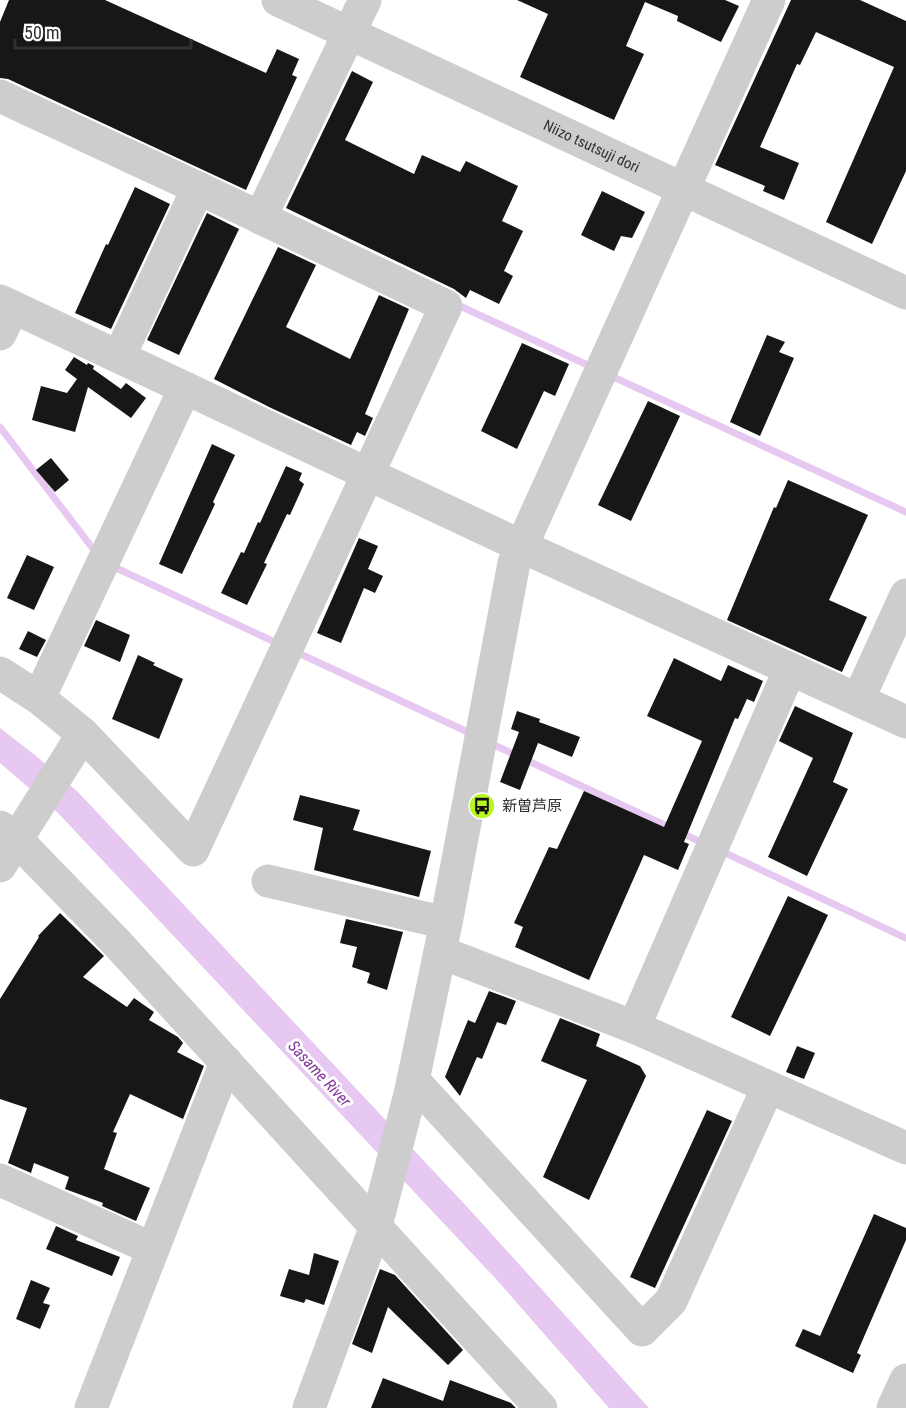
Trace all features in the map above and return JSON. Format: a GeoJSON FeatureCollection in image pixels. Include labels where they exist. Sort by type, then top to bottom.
{"type":"FeatureCollection","features":[{"type":"Feature","properties":{"kind":"street","name":"Niizo tsutsuji dori"},"geometry":{"type":"LineString","coordinates":[[278,0],[906,293]]}},
{"type":"Feature","properties":{"kind":"street"},"geometry":{"type":"LineString","coordinates":[[260,218],[365,0]]}},
{"type":"Feature","properties":{"kind":"street"},"geometry":{"type":"LineString","coordinates":[[309,1408],[378,1217],[412,1085],[443,938],[514,563],[769,0]]}},
{"type":"Feature","properties":{"kind":"street"},"geometry":{"type":"LineString","coordinates":[[0,96],[446,306],[193,850],[39,698],[0,673]]}},
{"type":"Feature","properties":{"kind":"street"},"geometry":{"type":"LineString","coordinates":[[119,357],[198,188]]}},
{"type":"Feature","properties":{"kind":"street"},"geometry":{"type":"LineString","coordinates":[[4,314],[119,357],[522,546],[906,722]]}},
{"type":"Feature","properties":{"kind":"street"},"geometry":{"type":"LineString","coordinates":[[39,698],[185,388]]}},
{"type":"Feature","properties":{"kind":"street"},"geometry":{"type":"LineString","coordinates":[[858,700],[906,595]]}},
{"type":"Feature","properties":{"kind":"street"},"geometry":{"type":"LineString","coordinates":[[634,1027],[790,669]]}},
{"type":"Feature","properties":{"kind":"street"},"geometry":{"type":"LineString","coordinates":[[80,739],[9,841],[117,943],[226,1062],[378,1217],[541,1408]]}},
{"type":"Feature","properties":{"kind":"street"},"geometry":{"type":"LineString","coordinates":[[268,881],[443,938],[634,1027],[906,1148]]}},
{"type":"Feature","properties":{"kind":"street"},"geometry":{"type":"LineString","coordinates":[[91,1408],[226,1062]]}},
{"type":"Feature","properties":{"kind":"street"},"geometry":{"type":"LineString","coordinates":[[412,1085],[642,1330],[671,1301],[768,1087]]}},
{"type":"Feature","properties":{"kind":"street"},"geometry":{"type":"LineString","coordinates":[[0,1180],[153,1250]]}},
{"type":"Feature","properties":{"kind":"water","name":"Sasame River"},"geometry":{"type":"Polygon","coordinates":[[[0,728],[78,792],[470,1210],[649,1408],[609,1408],[495,1278],[58,813],[0,763],[0,728]]]}},
{"type":"Feature","properties":{"kind":"building"},"geometry":{"type":"Polygon","coordinates":[[[9,0],[105,0],[266,73],[277,49],[299,59],[292,75],[297,77],[246,190],[8,79],[0,78],[0,22],[9,0]]]}},
{"type":"Feature","properties":{"kind":"building"},"geometry":{"type":"Polygon","coordinates":[[[517,0],[725,0],[739,6],[721,42],[677,21],[678,16],[645,2],[626,46],[644,54],[614,120],[520,77],[548,14],[517,0]]]}},
{"type":"Feature","properties":{"kind":"building"},"geometry":{"type":"Polygon","coordinates":[[[791,0],[860,0],[906,21],[906,171],[872,244],[826,222],[894,67],[816,32],[800,65],[797,64],[760,147],[799,163],[784,200],[763,191],[765,186],[715,165],[791,0]]]}},
{"type":"Feature","properties":{"kind":"building"},"geometry":{"type":"Polygon","coordinates":[[[352,71],[373,82],[345,140],[414,174],[422,155],[460,172],[466,161],[518,186],[502,221],[523,231],[504,271],[513,276],[499,304],[470,290],[466,298],[454,289],[286,208],[352,71]]]}},
{"type":"Feature","properties":{"kind":"building"},"geometry":{"type":"Polygon","coordinates":[[[135,187],[170,204],[111,329],[75,313],[135,187]]]}},
{"type":"Feature","properties":{"kind":"building"},"geometry":{"type":"Polygon","coordinates":[[[602,191],[645,212],[632,238],[621,236],[614,251],[581,235],[602,191]]]}},
{"type":"Feature","properties":{"kind":"building"},"geometry":{"type":"Polygon","coordinates":[[[207,213],[239,229],[179,355],[147,340],[207,213]]]}},
{"type":"Feature","properties":{"kind":"building"},"geometry":{"type":"Polygon","coordinates":[[[278,247],[316,265],[286,327],[350,359],[379,295],[409,309],[365,414],[373,418],[365,436],[357,432],[351,445],[214,379],[278,247]]]}},
{"type":"Feature","properties":{"kind":"building"},"geometry":{"type":"Polygon","coordinates":[[[767,335],[785,342],[779,352],[794,358],[760,436],[730,422],[767,335]]]}},
{"type":"Feature","properties":{"kind":"building"},"geometry":{"type":"Polygon","coordinates":[[[522,343],[569,364],[555,396],[544,391],[517,449],[481,431],[522,343]]]}},
{"type":"Feature","properties":{"kind":"building"},"geometry":{"type":"Polygon","coordinates":[[[74,357],[87,365],[88,363],[94,366],[93,369],[121,389],[126,383],[146,398],[131,418],[88,387],[75,432],[32,420],[41,386],[67,393],[77,379],[65,370],[74,357]]]}},
{"type":"Feature","properties":{"kind":"building"},"geometry":{"type":"Polygon","coordinates":[[[648,401],[680,416],[631,521],[598,505],[648,401]]]}},
{"type":"Feature","properties":{"kind":"building"},"geometry":{"type":"Polygon","coordinates":[[[212,444],[235,455],[182,574],[159,564],[212,444]]]}},
{"type":"Feature","properties":{"kind":"building"},"geometry":{"type":"Polygon","coordinates":[[[51,458],[69,480],[55,492],[36,470],[51,458]]]}},
{"type":"Feature","properties":{"kind":"building"},"geometry":{"type":"Polygon","coordinates":[[[286,466],[302,473],[299,480],[304,484],[290,515],[287,514],[264,563],[267,564],[247,605],[221,593],[241,552],[244,553],[258,522],[260,523],[286,466]]]}},
{"type":"Feature","properties":{"kind":"building"},"geometry":{"type":"Polygon","coordinates":[[[788,480],[868,515],[829,600],[867,617],[842,672],[727,620],[774,507],[776,508],[788,480]]]}},
{"type":"Feature","properties":{"kind":"building"},"geometry":{"type":"Polygon","coordinates":[[[359,538],[378,546],[368,569],[383,576],[375,593],[364,588],[341,643],[317,633],[359,538]]]}},
{"type":"Feature","properties":{"kind":"building"},"geometry":{"type":"Polygon","coordinates":[[[27,555],[54,567],[34,610],[7,598],[27,555]]]}},
{"type":"Feature","properties":{"kind":"building"},"geometry":{"type":"Polygon","coordinates":[[[96,620],[130,635],[120,662],[84,646],[96,620]]]}},
{"type":"Feature","properties":{"kind":"building"},"geometry":{"type":"Polygon","coordinates":[[[28,631],[46,640],[37,657],[19,649],[28,631]]]}},
{"type":"Feature","properties":{"kind":"building"},"geometry":{"type":"Polygon","coordinates":[[[138,655],[183,679],[159,739],[112,719],[138,655]]]}},
{"type":"Feature","properties":{"kind":"building"},"geometry":{"type":"Polygon","coordinates":[[[674,658],[721,681],[728,665],[763,681],[754,702],[747,699],[738,719],[735,718],[684,842],[689,844],[678,870],[644,855],[589,980],[515,947],[523,927],[514,923],[549,847],[557,849],[584,791],[664,827],[702,741],[647,716],[674,658]]]}},
{"type":"Feature","properties":{"kind":"building"},"geometry":{"type":"Polygon","coordinates":[[[795,706],[853,733],[833,782],[848,789],[807,876],[768,857],[813,758],[779,741],[795,706]]]}},
{"type":"Feature","properties":{"kind":"building"},"geometry":{"type":"Polygon","coordinates":[[[517,711],[580,737],[572,757],[538,743],[520,790],[500,782],[519,732],[511,729],[517,711]]]}},
{"type":"Feature","properties":{"kind":"building"},"geometry":{"type":"Polygon","coordinates":[[[300,795],[360,810],[353,830],[431,851],[419,897],[314,870],[323,828],[293,820],[300,795]]]}},
{"type":"Feature","properties":{"kind":"building"},"geometry":{"type":"Polygon","coordinates":[[[788,896],[828,915],[770,1036],[731,1017],[788,896]]]}},
{"type":"Feature","properties":{"kind":"building"},"geometry":{"type":"Polygon","coordinates":[[[60,913],[104,956],[83,977],[127,1007],[134,998],[154,1012],[149,1020],[178,1037],[183,1043],[177,1052],[204,1066],[183,1119],[130,1094],[113,1132],[117,1133],[104,1169],[150,1188],[136,1221],[102,1206],[103,1203],[65,1189],[69,1177],[34,1163],[31,1173],[8,1163],[27,1108],[0,1099],[0,999],[38,936],[60,913]]]}},
{"type":"Feature","properties":{"kind":"building"},"geometry":{"type":"Polygon","coordinates":[[[346,919],[403,932],[387,990],[367,983],[370,973],[352,967],[357,947],[340,943],[346,919]]]}},
{"type":"Feature","properties":{"kind":"building"},"geometry":{"type":"Polygon","coordinates":[[[489,991],[516,1001],[506,1025],[497,1022],[482,1059],[477,1057],[460,1096],[445,1077],[468,1020],[475,1023],[489,991]]]}},
{"type":"Feature","properties":{"kind":"building"},"geometry":{"type":"Polygon","coordinates":[[[560,1018],[600,1034],[596,1046],[640,1066],[646,1076],[589,1200],[543,1177],[587,1080],[541,1061],[560,1018]]]}},
{"type":"Feature","properties":{"kind":"building"},"geometry":{"type":"Polygon","coordinates":[[[797,1046],[815,1053],[804,1079],[786,1072],[797,1046]]]}},
{"type":"Feature","properties":{"kind":"building"},"geometry":{"type":"Polygon","coordinates":[[[707,1110],[732,1121],[655,1288],[630,1277],[707,1110]]]}},
{"type":"Feature","properties":{"kind":"building"},"geometry":{"type":"Polygon","coordinates":[[[874,1214],[906,1228],[906,1240],[857,1353],[861,1355],[853,1373],[795,1346],[803,1329],[820,1336],[874,1214]]]}},
{"type":"Feature","properties":{"kind":"building"},"geometry":{"type":"Polygon","coordinates":[[[56,1226],[78,1236],[76,1240],[120,1257],[112,1276],[46,1249],[56,1226]]]}},
{"type":"Feature","properties":{"kind":"building"},"geometry":{"type":"Polygon","coordinates":[[[314,1253],[339,1261],[324,1305],[306,1299],[304,1303],[280,1296],[289,1269],[309,1275],[314,1253]]]}},
{"type":"Feature","properties":{"kind":"building"},"geometry":{"type":"Polygon","coordinates":[[[380,1269],[395,1275],[463,1350],[448,1365],[388,1307],[372,1353],[352,1344],[380,1269]]]}},
{"type":"Feature","properties":{"kind":"building"},"geometry":{"type":"Polygon","coordinates":[[[31,1280],[50,1288],[43,1303],[50,1305],[40,1329],[16,1319],[31,1280]]]}},
{"type":"Feature","properties":{"kind":"building"},"geometry":{"type":"Polygon","coordinates":[[[383,1378],[443,1401],[450,1380],[511,1403],[516,1408],[371,1408],[383,1378]]]}},
{"type":"Feature","properties":{"kind":"waterway"},"geometry":{"type":"LineString","coordinates":[[460,306],[594,368]]}},
{"type":"Feature","properties":{"kind":"waterway"},"geometry":{"type":"LineString","coordinates":[[609,375],[906,512]]}},
{"type":"Feature","properties":{"kind":"waterway"},"geometry":{"type":"LineString","coordinates":[[0,427],[97,554]]}},
{"type":"Feature","properties":{"kind":"waterway"},"geometry":{"type":"LineString","coordinates":[[112,566],[279,644]]}},
{"type":"Feature","properties":{"kind":"waterway"},"geometry":{"type":"LineString","coordinates":[[294,651],[472,734]]}},
{"type":"Feature","properties":{"kind":"waterway"},"geometry":{"type":"LineString","coordinates":[[490,743],[705,844]]}},
{"type":"Feature","properties":{"kind":"waterway"},"geometry":{"type":"LineString","coordinates":[[721,851],[906,938]]}},
{"type":"Feature","properties":{"kind":"place","name":"新曽芦原"},"geometry":{"type":"Point","coordinates":[482,806]}}]}
